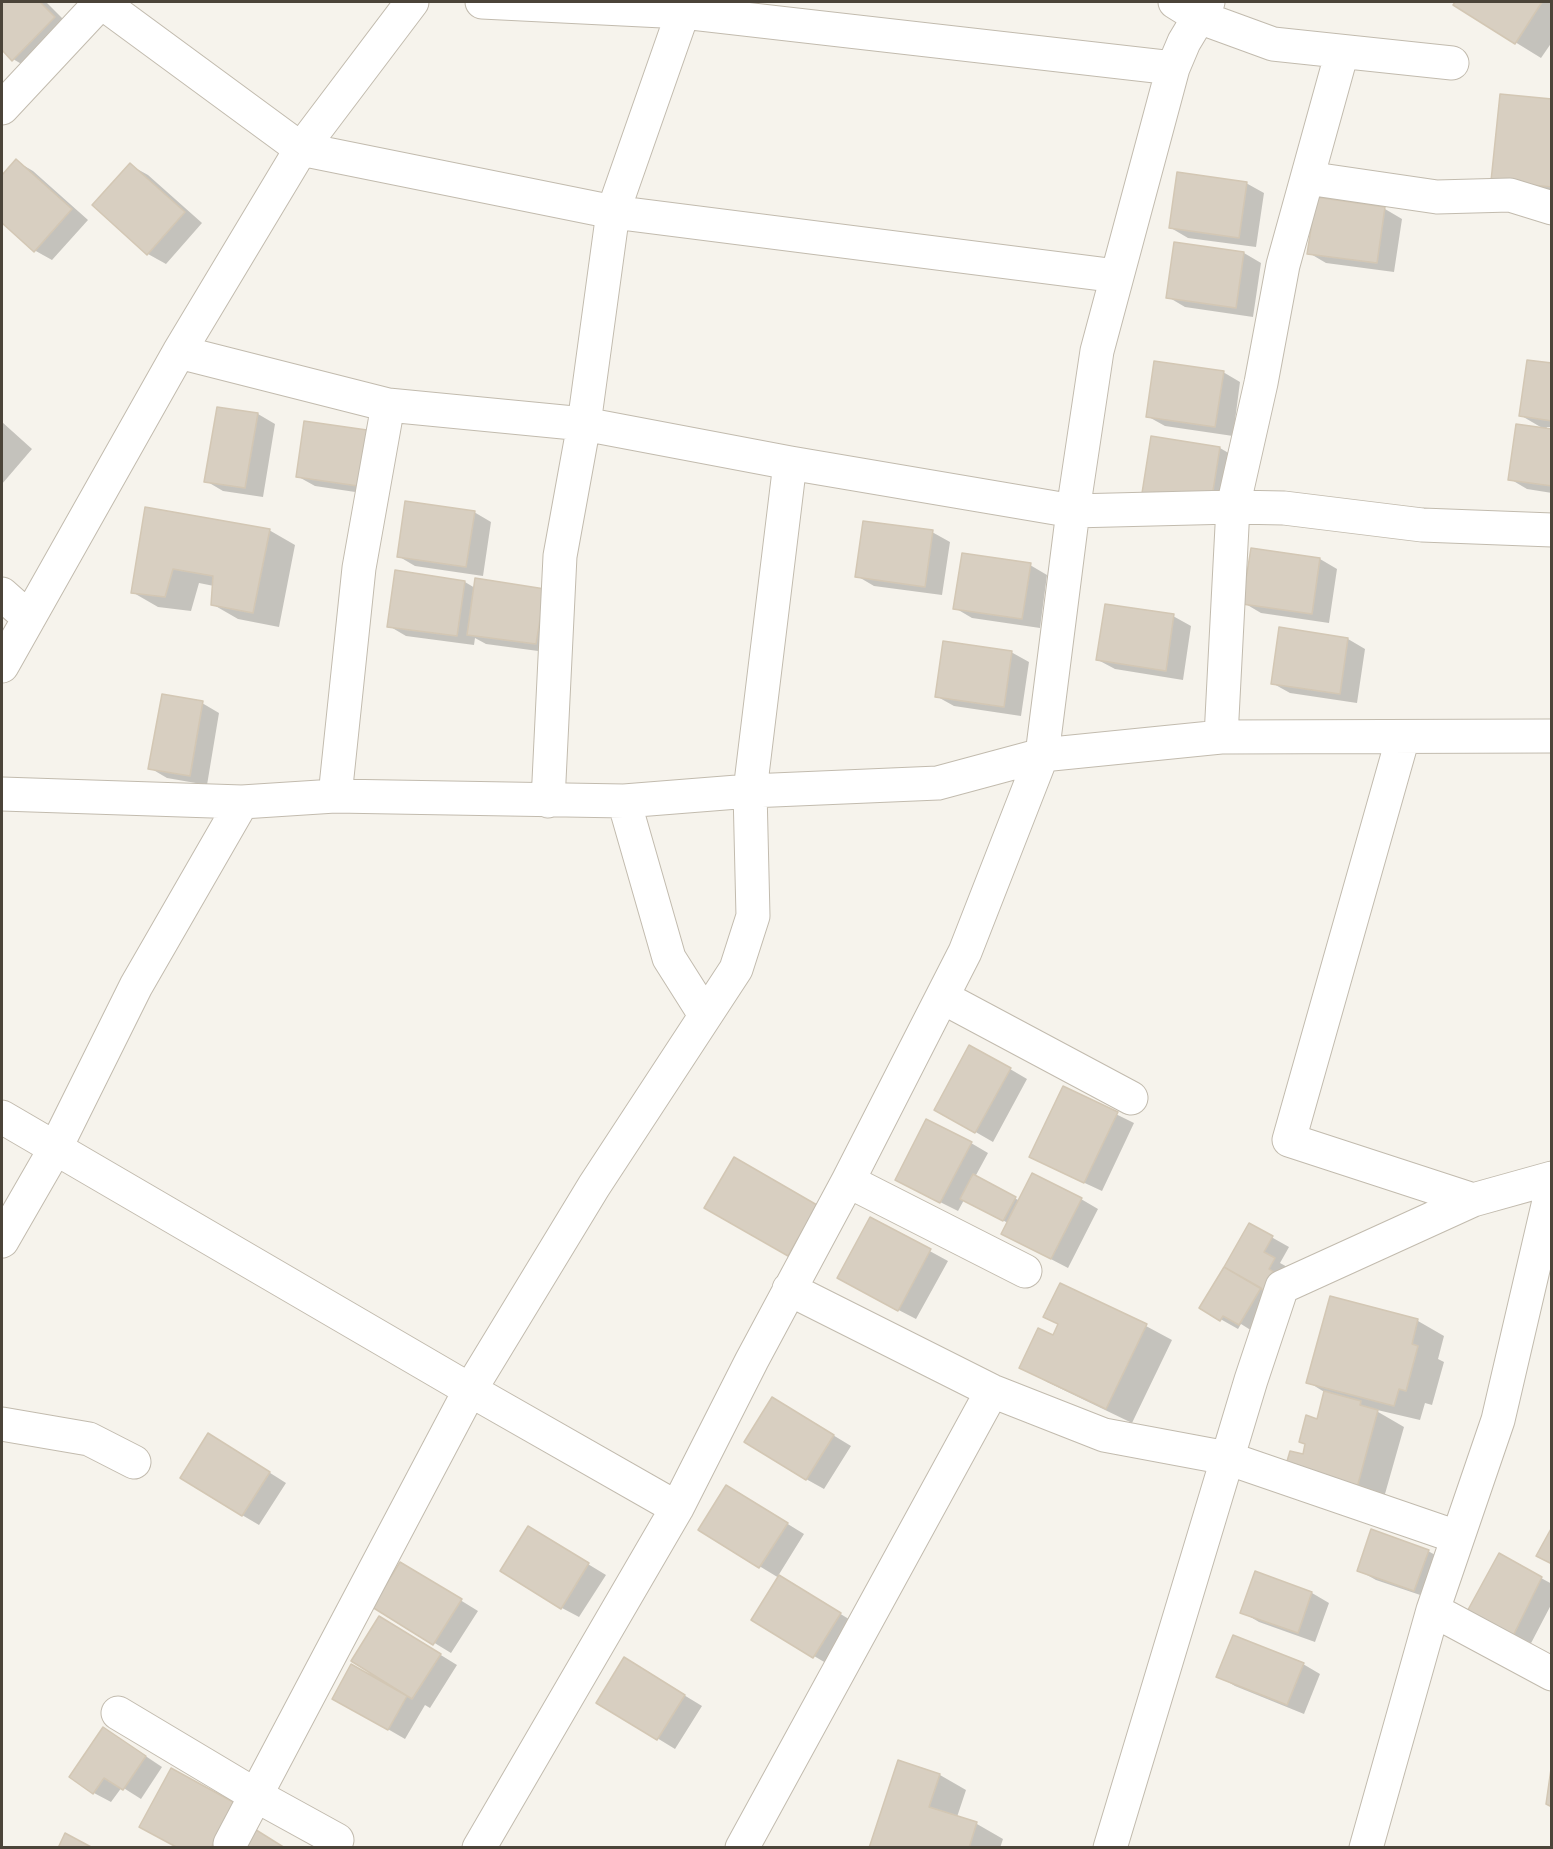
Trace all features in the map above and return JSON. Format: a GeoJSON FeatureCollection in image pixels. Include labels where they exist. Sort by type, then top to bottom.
{"type":"FeatureCollection","features":[{"type":"Feature","properties":{"kind":"street"},"geometry":{"type":"LineString","coordinates":[[2,108],[101,2],[301,149],[613,212],[1117,276]]}},
{"type":"Feature","properties":{"kind":"street"},"geometry":{"type":"LineString","coordinates":[[2,666],[180,352],[301,149],[412,2]]}},
{"type":"Feature","properties":{"kind":"street"},"geometry":{"type":"LineString","coordinates":[[482,2],[683,7],[1173,68]]}},
{"type":"Feature","properties":{"kind":"street"},"geometry":{"type":"LineString","coordinates":[[548,801],[560,556],[584,424],[613,212],[683,7]]}},
{"type":"Feature","properties":{"kind":"street"},"geometry":{"type":"LineString","coordinates":[[479,1848],[677,1508],[789,1289],[818,1241],[965,952],[1042,755],[1073,511],[1097,351],[1173,68],[1184,42],[1194,7],[1273,44],[1452,63]]}},
{"type":"Feature","properties":{"kind":"street"},"geometry":{"type":"LineString","coordinates":[[1221,737],[1233,507],[1261,383],[1283,265],[1342,52]]}},
{"type":"Feature","properties":{"kind":"street"},"geometry":{"type":"LineString","coordinates":[[1307,178],[1437,197],[1509,195],[1551,208]]}},
{"type":"Feature","properties":{"kind":"street"},"geometry":{"type":"LineString","coordinates":[[180,352],[388,405],[584,424],[1073,511],[1284,508],[1422,525],[1551,530]]}},
{"type":"Feature","properties":{"kind":"street"},"geometry":{"type":"LineString","coordinates":[[335,795],[359,568],[388,405]]}},
{"type":"Feature","properties":{"kind":"street"},"geometry":{"type":"LineString","coordinates":[[230,1844],[470,1390],[594,1186],[736,969],[753,916],[750,791],[790,462]]}},
{"type":"Feature","properties":{"kind":"street"},"geometry":{"type":"LineString","coordinates":[[2,594],[29,618]]}},
{"type":"Feature","properties":{"kind":"street"},"geometry":{"type":"LineString","coordinates":[[2,794],[242,802],[335,795],[624,801],[750,791],[939,783],[1042,755],[1221,737],[1551,736]]}},
{"type":"Feature","properties":{"kind":"street"},"geometry":{"type":"LineString","coordinates":[[1404,737],[1289,1140],[1473,1200]]}},
{"type":"Feature","properties":{"kind":"street"},"geometry":{"type":"LineString","coordinates":[[624,801],[669,958],[705,1015]]}},
{"type":"Feature","properties":{"kind":"street"},"geometry":{"type":"LineString","coordinates":[[2,1240],[55,1149],[136,986],[242,802]]}},
{"type":"Feature","properties":{"kind":"street"},"geometry":{"type":"LineString","coordinates":[[942,997],[1131,1098]]}},
{"type":"Feature","properties":{"kind":"street"},"geometry":{"type":"LineString","coordinates":[[2,1117],[677,1508]]}},
{"type":"Feature","properties":{"kind":"street"},"geometry":{"type":"LineString","coordinates":[[1110,1848],[1227,1458],[1282,1287],[1473,1200],[1551,1178]]}},
{"type":"Feature","properties":{"kind":"street"},"geometry":{"type":"LineString","coordinates":[[848,1181],[1025,1271]]}},
{"type":"Feature","properties":{"kind":"street"},"geometry":{"type":"LineString","coordinates":[[1365,1848],[1433,1610],[1498,1420],[1551,1188]]}},
{"type":"Feature","properties":{"kind":"street"},"geometry":{"type":"LineString","coordinates":[[789,1289],[992,1391],[1104,1436],[1227,1458],[1457,1537]]}},
{"type":"Feature","properties":{"kind":"street"},"geometry":{"type":"LineString","coordinates":[[742,1848],[992,1391]]}},
{"type":"Feature","properties":{"kind":"street"},"geometry":{"type":"LineString","coordinates":[[2,1424],[89,1439],[134,1462]]}},
{"type":"Feature","properties":{"kind":"street"},"geometry":{"type":"LineString","coordinates":[[1433,1610],[1551,1674]]}},
{"type":"Feature","properties":{"kind":"street"},"geometry":{"type":"LineString","coordinates":[[118,1713],[257,1796],[337,1840]]}},
{"type":"Feature","properties":{"kind":"building"},"geometry":{"type":"Polygon","coordinates":[[[2,2],[40,2],[55,17],[12,61],[2,50],[2,2]]]}},
{"type":"Feature","properties":{"kind":"building"},"geometry":{"type":"Polygon","coordinates":[[[1455,2],[1542,2],[1515,44],[1453,5],[1455,2]]]}},
{"type":"Feature","properties":{"kind":"building"},"geometry":{"type":"Polygon","coordinates":[[[1500,94],[1552,99],[1552,187],[1491,181],[1500,94]]]}},
{"type":"Feature","properties":{"kind":"building"},"geometry":{"type":"Polygon","coordinates":[[[16,159],[72,209],[34,252],[2,223],[2,175],[16,159]]]}},
{"type":"Feature","properties":{"kind":"building"},"geometry":{"type":"Polygon","coordinates":[[[130,163],[185,212],[147,255],[92,205],[130,163]]]}},
{"type":"Feature","properties":{"kind":"building"},"geometry":{"type":"Polygon","coordinates":[[[1177,172],[1247,182],[1239,238],[1169,228],[1177,172]]]}},
{"type":"Feature","properties":{"kind":"building"},"geometry":{"type":"Polygon","coordinates":[[[1316,197],[1385,207],[1377,263],[1307,254],[1316,197]]]}},
{"type":"Feature","properties":{"kind":"building"},"geometry":{"type":"Polygon","coordinates":[[[1174,242],[1244,252],[1236,308],[1166,298],[1174,242]]]}},
{"type":"Feature","properties":{"kind":"building"},"geometry":{"type":"Polygon","coordinates":[[[1527,360],[1552,363],[1552,421],[1519,416],[1527,360]]]}},
{"type":"Feature","properties":{"kind":"building"},"geometry":{"type":"Polygon","coordinates":[[[1154,361],[1224,371],[1215,427],[1146,417],[1154,361]]]}},
{"type":"Feature","properties":{"kind":"building"},"geometry":{"type":"Polygon","coordinates":[[[217,407],[258,413],[245,488],[204,482],[217,407]]]}},
{"type":"Feature","properties":{"kind":"building"},"geometry":{"type":"Polygon","coordinates":[[[304,421],[374,431],[365,487],[296,477],[304,421]]]}},
{"type":"Feature","properties":{"kind":"building"},"geometry":{"type":"Polygon","coordinates":[[[1516,424],[1552,429],[1552,486],[1508,480],[1516,424]]]}},
{"type":"Feature","properties":{"kind":"building"},"geometry":{"type":"Polygon","coordinates":[[[1151,436],[1220,447],[1211,503],[1142,493],[1151,436]]]}},
{"type":"Feature","properties":{"kind":"building"},"geometry":{"type":"Polygon","coordinates":[[[405,501],[475,511],[466,567],[397,557],[405,501]]]}},
{"type":"Feature","properties":{"kind":"building"},"geometry":{"type":"Polygon","coordinates":[[[145,507],[270,529],[253,613],[211,605],[213,576],[173,569],[165,597],[131,593],[145,507]]]}},
{"type":"Feature","properties":{"kind":"building"},"geometry":{"type":"Polygon","coordinates":[[[863,521],[933,530],[925,587],[855,577],[863,521]]]}},
{"type":"Feature","properties":{"kind":"building"},"geometry":{"type":"Polygon","coordinates":[[[1251,548],[1320,558],[1312,614],[1242,604],[1251,548]]]}},
{"type":"Feature","properties":{"kind":"building"},"geometry":{"type":"Polygon","coordinates":[[[962,553],[1031,563],[1022,619],[953,609],[962,553]]]}},
{"type":"Feature","properties":{"kind":"building"},"geometry":{"type":"Polygon","coordinates":[[[395,570],[465,581],[457,636],[387,627],[395,570]]]}},
{"type":"Feature","properties":{"kind":"building"},"geometry":{"type":"Polygon","coordinates":[[[475,578],[545,589],[536,644],[467,635],[475,578]]]}},
{"type":"Feature","properties":{"kind":"building"},"geometry":{"type":"Polygon","coordinates":[[[1105,604],[1174,614],[1166,671],[1096,660],[1105,604]]]}},
{"type":"Feature","properties":{"kind":"building"},"geometry":{"type":"Polygon","coordinates":[[[1279,627],[1348,638],[1340,694],[1271,684],[1279,627]]]}},
{"type":"Feature","properties":{"kind":"building"},"geometry":{"type":"Polygon","coordinates":[[[943,641],[1012,651],[1004,707],[935,697],[943,641]]]}},
{"type":"Feature","properties":{"kind":"building"},"geometry":{"type":"Polygon","coordinates":[[[162,694],[203,701],[190,776],[148,769],[162,694]]]}},
{"type":"Feature","properties":{"kind":"building"},"geometry":{"type":"Polygon","coordinates":[[[969,1045],[1011,1068],[975,1133],[934,1110],[969,1045]]]}},
{"type":"Feature","properties":{"kind":"building"},"geometry":{"type":"Polygon","coordinates":[[[1063,1086],[1118,1112],[1084,1183],[1029,1157],[1063,1086]]]}},
{"type":"Feature","properties":{"kind":"building"},"geometry":{"type":"Polygon","coordinates":[[[926,1119],[972,1142],[940,1203],[895,1180],[926,1119]]]}},
{"type":"Feature","properties":{"kind":"building"},"geometry":{"type":"Polygon","coordinates":[[[734,1157],[817,1205],[788,1256],[704,1208],[734,1157]]]}},
{"type":"Feature","properties":{"kind":"building"},"geometry":{"type":"Polygon","coordinates":[[[1032,1173],[1082,1198],[1051,1259],[1001,1234],[1032,1173]]]}},
{"type":"Feature","properties":{"kind":"building"},"geometry":{"type":"Polygon","coordinates":[[[973,1174],[1016,1197],[1003,1221],[960,1199],[973,1174]]]}},
{"type":"Feature","properties":{"kind":"building"},"geometry":{"type":"Polygon","coordinates":[[[870,1217],[931,1249],[898,1311],[837,1278],[870,1217]]]}},
{"type":"Feature","properties":{"kind":"building"},"geometry":{"type":"Polygon","coordinates":[[[1249,1223],[1273,1236],[1264,1252],[1275,1258],[1269,1269],[1275,1273],[1265,1291],[1224,1267],[1249,1223]]]}},
{"type":"Feature","properties":{"kind":"building"},"geometry":{"type":"Polygon","coordinates":[[[1224,1267],[1261,1288],[1239,1325],[1223,1316],[1220,1321],[1199,1308],[1224,1267]]]}},
{"type":"Feature","properties":{"kind":"building"},"geometry":{"type":"Polygon","coordinates":[[[1060,1283],[1147,1324],[1106,1409],[1019,1368],[1038,1328],[1053,1335],[1058,1324],[1043,1317],[1060,1283]]]}},
{"type":"Feature","properties":{"kind":"building"},"geometry":{"type":"Polygon","coordinates":[[[1330,1296],[1418,1319],[1412,1344],[1418,1346],[1406,1391],[1399,1389],[1394,1406],[1306,1383],[1330,1296]]]}},
{"type":"Feature","properties":{"kind":"building"},"geometry":{"type":"Polygon","coordinates":[[[1324,1391],[1361,1401],[1360,1405],[1378,1410],[1355,1495],[1283,1475],[1290,1451],[1303,1454],[1305,1444],[1299,1442],[1306,1415],[1317,1419],[1324,1391]]]}},
{"type":"Feature","properties":{"kind":"building"},"geometry":{"type":"Polygon","coordinates":[[[772,1397],[834,1435],[806,1480],[744,1442],[772,1397]]]}},
{"type":"Feature","properties":{"kind":"building"},"geometry":{"type":"Polygon","coordinates":[[[208,1433],[270,1472],[242,1516],[180,1478],[208,1433]]]}},
{"type":"Feature","properties":{"kind":"building"},"geometry":{"type":"Polygon","coordinates":[[[726,1485],[788,1523],[759,1568],[698,1530],[726,1485]]]}},
{"type":"Feature","properties":{"kind":"building"},"geometry":{"type":"Polygon","coordinates":[[[528,1526],[589,1563],[561,1609],[500,1571],[528,1526]]]}},
{"type":"Feature","properties":{"kind":"building"},"geometry":{"type":"Polygon","coordinates":[[[1552,1527],[1552,1564],[1536,1556],[1552,1527]]]}},
{"type":"Feature","properties":{"kind":"building"},"geometry":{"type":"Polygon","coordinates":[[[1371,1529],[1429,1550],[1414,1591],[1357,1571],[1371,1529]]]}},
{"type":"Feature","properties":{"kind":"building"},"geometry":{"type":"Polygon","coordinates":[[[1499,1553],[1542,1577],[1511,1640],[1464,1617],[1499,1553]]]}},
{"type":"Feature","properties":{"kind":"building"},"geometry":{"type":"Polygon","coordinates":[[[400,1562],[462,1599],[433,1645],[372,1607],[400,1562]]]}},
{"type":"Feature","properties":{"kind":"building"},"geometry":{"type":"Polygon","coordinates":[[[1255,1571],[1312,1592],[1298,1633],[1240,1613],[1255,1571]]]}},
{"type":"Feature","properties":{"kind":"building"},"geometry":{"type":"Polygon","coordinates":[[[779,1575],[841,1613],[813,1658],[751,1620],[779,1575]]]}},
{"type":"Feature","properties":{"kind":"building"},"geometry":{"type":"Polygon","coordinates":[[[379,1616],[441,1654],[412,1699],[351,1661],[379,1616]]]}},
{"type":"Feature","properties":{"kind":"building"},"geometry":{"type":"Polygon","coordinates":[[[1233,1635],[1304,1663],[1287,1705],[1216,1677],[1233,1635]]]}},
{"type":"Feature","properties":{"kind":"building"},"geometry":{"type":"Polygon","coordinates":[[[624,1657],[685,1695],[657,1740],[596,1703],[624,1657]]]}},
{"type":"Feature","properties":{"kind":"building"},"geometry":{"type":"Polygon","coordinates":[[[351,1664],[407,1696],[388,1730],[332,1699],[351,1664]]]}},
{"type":"Feature","properties":{"kind":"building"},"geometry":{"type":"Polygon","coordinates":[[[103,1727],[146,1756],[123,1790],[104,1778],[93,1794],[69,1777],[103,1727]]]}},
{"type":"Feature","properties":{"kind":"building"},"geometry":{"type":"Polygon","coordinates":[[[898,1760],[940,1774],[929,1807],[977,1822],[969,1848],[869,1848],[898,1760]]]}},
{"type":"Feature","properties":{"kind":"building"},"geometry":{"type":"Polygon","coordinates":[[[1552,1762],[1552,1807],[1546,1804],[1552,1762]]]}},
{"type":"Feature","properties":{"kind":"building"},"geometry":{"type":"Polygon","coordinates":[[[171,1768],[235,1803],[211,1848],[178,1848],[139,1827],[171,1768]]]}},
{"type":"Feature","properties":{"kind":"building"},"geometry":{"type":"Polygon","coordinates":[[[253,1828],[285,1848],[241,1848],[253,1828]]]}},
{"type":"Feature","properties":{"kind":"building"},"geometry":{"type":"Polygon","coordinates":[[[65,1833],[93,1848],[58,1848],[65,1833]]]}}]}
